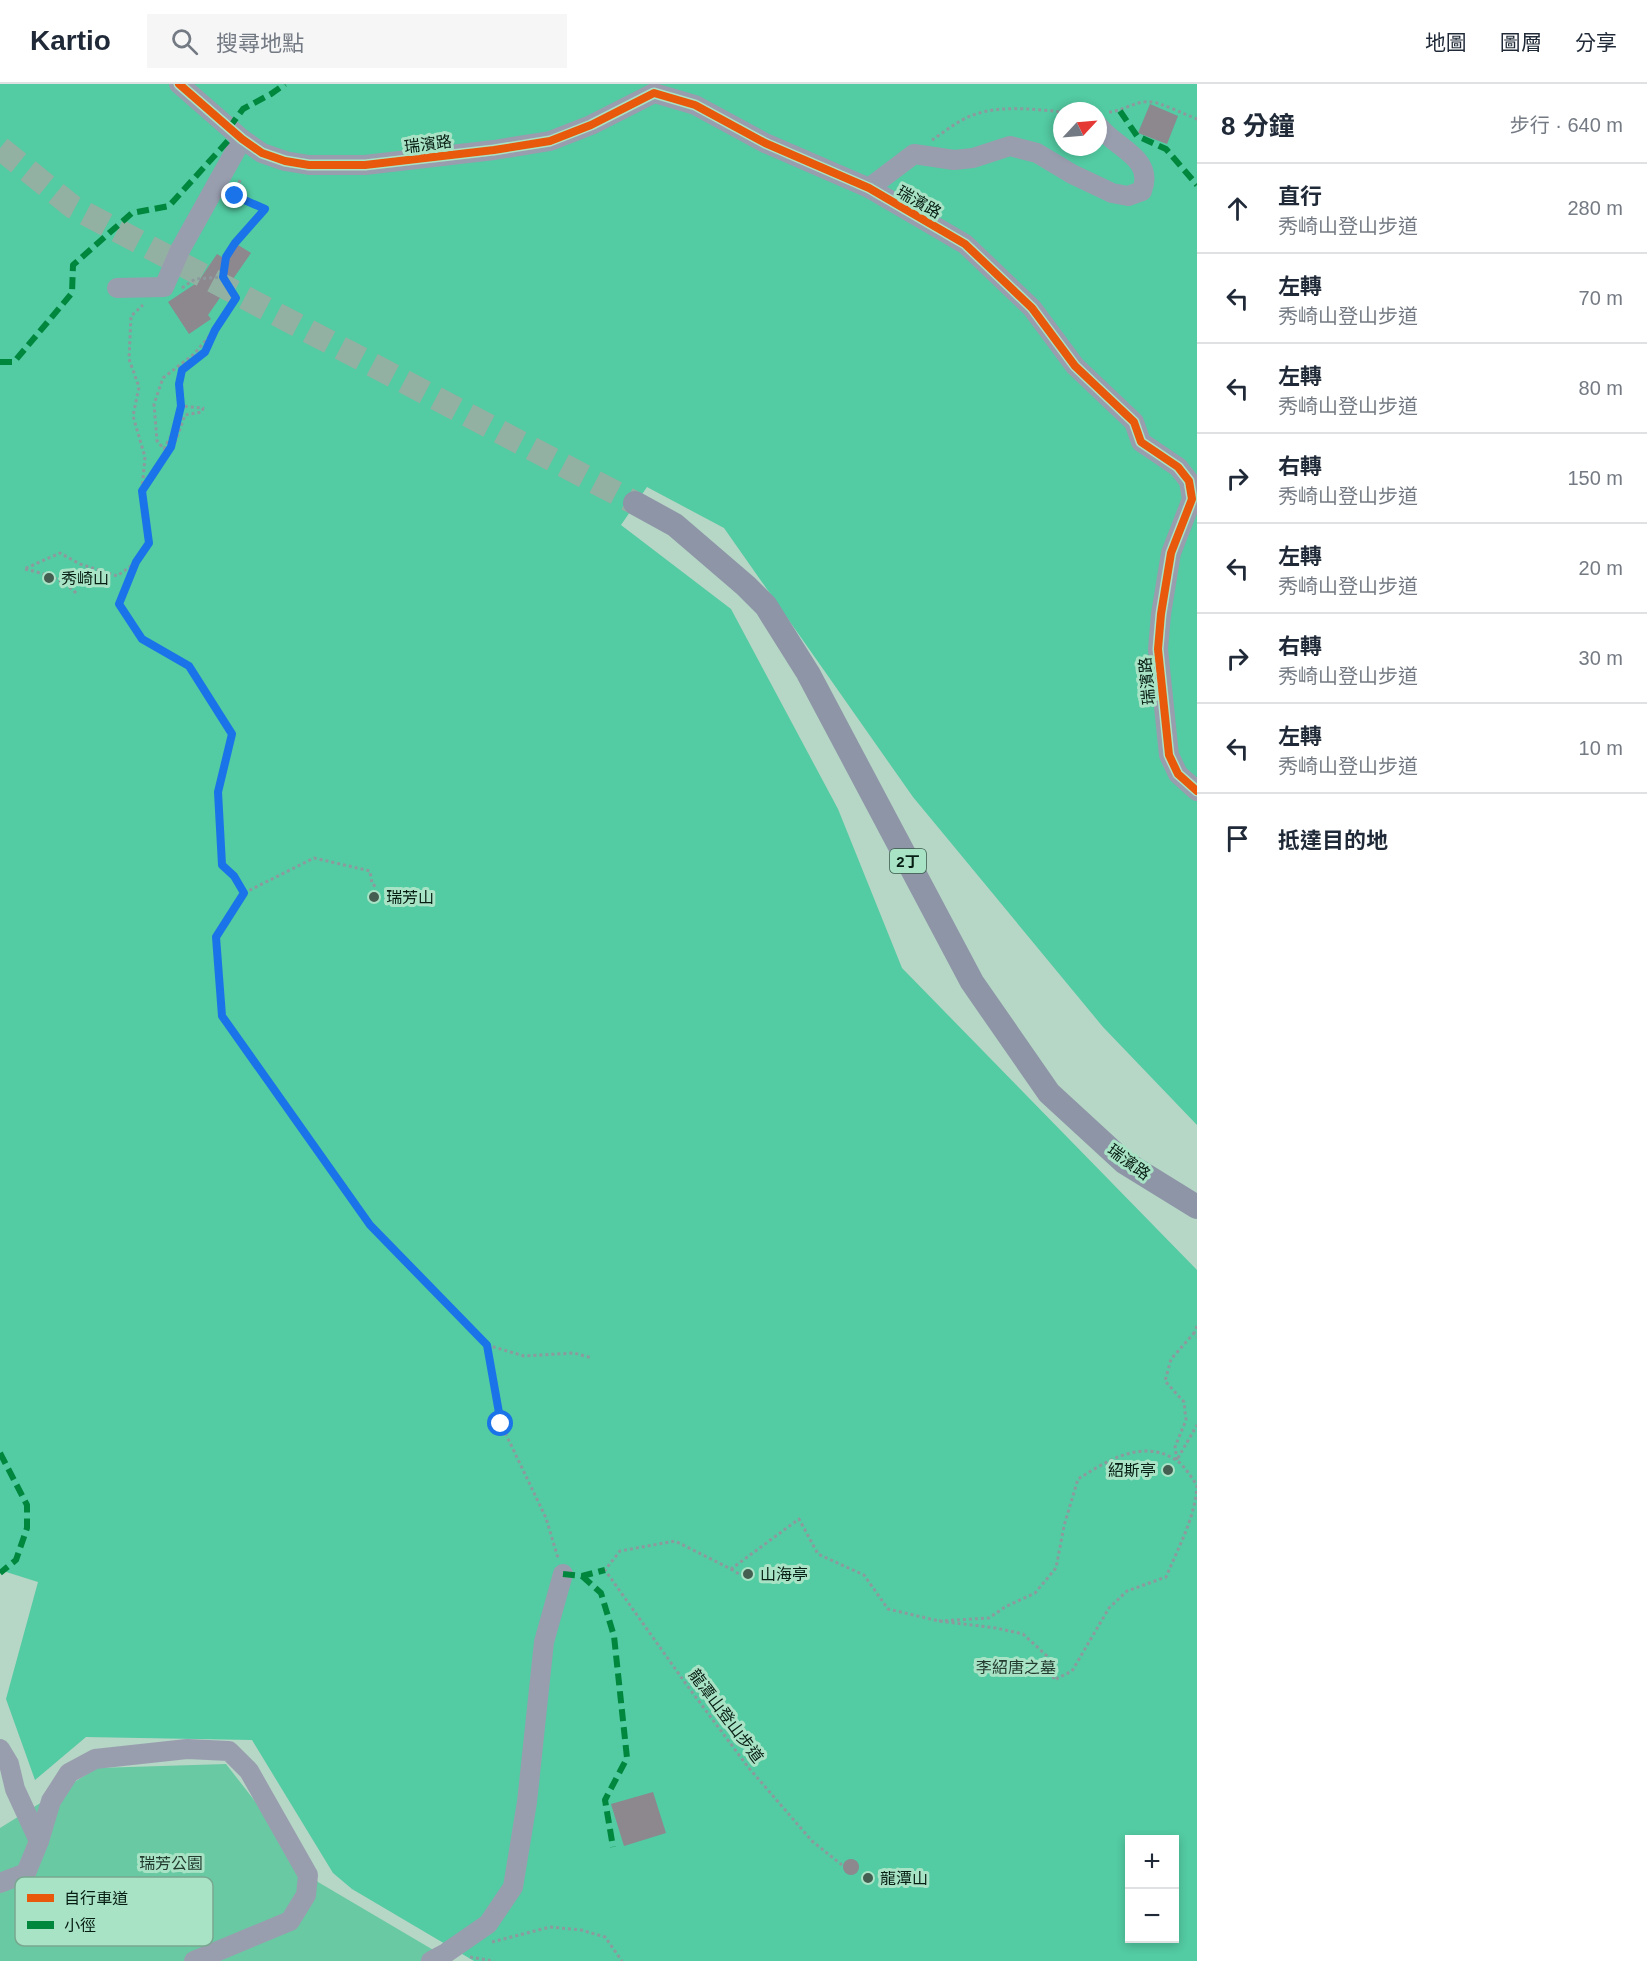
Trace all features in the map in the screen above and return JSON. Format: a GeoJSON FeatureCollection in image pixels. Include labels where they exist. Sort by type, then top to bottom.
{"type":"FeatureCollection","features":[{"type":"Feature","properties":{"kind":"main road","name":"瑞濱路"},"geometry":{"type":"LineString","coordinates":[[635,503],[675,525],[766,606],[808,673],[972,982],[1049,1093],[1124,1162],[1197,1207]]}},
{"type":"Feature","properties":{"kind":"street","name":"瑞濱路"},"geometry":{"type":"LineString","coordinates":[[179,84],[242,139],[262,153],[285,161],[309,165],[365,165],[550,141],[591,125],[654,93],[695,105],[765,143],[869,188],[965,244],[1032,308],[1075,366],[1134,422],[1141,442],[1178,466],[1189,481],[1192,499],[1172,553],[1161,614],[1158,650],[1169,754],[1178,774],[1197,791]]}},
{"type":"Feature","properties":{"kind":"street"},"geometry":{"type":"LineString","coordinates":[[869,188],[914,154],[954,160],[973,158],[1010,146],[1037,153],[1072,174],[1112,193],[1128,195],[1142,191],[1146,180],[1144,169],[1120,144],[1107,135]]}},
{"type":"Feature","properties":{"kind":"street"},"geometry":{"type":"LineString","coordinates":[[117,288],[164,287],[180,250],[242,139]]}},
{"type":"Feature","properties":{"kind":"street"},"geometry":{"type":"LineString","coordinates":[[431,1961],[488,1924],[513,1887],[527,1802],[544,1642],[563,1574]]}},
{"type":"Feature","properties":{"kind":"street"},"geometry":{"type":"LineString","coordinates":[[0,1749],[9,1764],[15,1789],[39,1841]]}},
{"type":"Feature","properties":{"kind":"street"},"geometry":{"type":"LineString","coordinates":[[17,1877],[26,1874],[51,1801],[69,1773],[95,1759],[187,1749],[229,1751],[249,1771],[308,1875],[306,1895],[290,1921],[194,1961]]}},
{"type":"Feature","properties":{"kind":"street"},"geometry":{"type":"LineString","coordinates":[[0,1883],[15,1878]]}},
{"type":"Feature","properties":{"kind":"path"},"geometry":{"type":"LineString","coordinates":[[1107,118],[1135,104],[1151,102],[1197,119]]}},
{"type":"Feature","properties":{"kind":"path"},"geometry":{"type":"LineString","coordinates":[[914,154],[972,115],[1033,109],[1053,111]]}},
{"type":"Feature","properties":{"kind":"path"},"geometry":{"type":"LineString","coordinates":[[215,330],[205,352],[182,370],[179,384],[181,406],[172,434],[164,449],[157,441],[154,404],[164,378],[194,354],[215,330],[236,298],[223,277],[226,257],[265,209],[235,196],[241,177]]}},
{"type":"Feature","properties":{"kind":"path"},"geometry":{"type":"LineString","coordinates":[[223,277],[195,279],[180,289],[164,287],[131,316],[129,359],[139,387],[133,416],[145,457],[142,491],[149,543],[136,562],[119,604],[142,639],[189,666],[232,734],[218,792],[221,854],[222,865],[234,876],[244,893]]}},
{"type":"Feature","properties":{"kind":"path"},"geometry":{"type":"LineString","coordinates":[[142,491],[177,440],[185,415],[202,412],[203,408],[181,406]]}},
{"type":"Feature","properties":{"kind":"path"},"geometry":{"type":"LineString","coordinates":[[171,447],[172,434]]}},
{"type":"Feature","properties":{"kind":"path"},"geometry":{"type":"LineString","coordinates":[[76,593],[66,583],[49,578],[44,573],[24,569],[60,553],[80,564],[117,576],[136,562]]}},
{"type":"Feature","properties":{"kind":"path"},"geometry":{"type":"LineString","coordinates":[[378,888],[372,884],[370,871],[314,858],[244,893],[216,937],[222,1016],[370,1225],[487,1345],[524,1356],[574,1353],[592,1359]]}},
{"type":"Feature","properties":{"kind":"path"},"geometry":{"type":"LineString","coordinates":[[1177,1460],[1175,1447],[1186,1420],[1184,1402],[1165,1381],[1171,1359],[1194,1333],[1197,1326]]}},
{"type":"Feature","properties":{"kind":"path"},"geometry":{"type":"LineString","coordinates":[[1194,1333],[1197,1337]]}},
{"type":"Feature","properties":{"kind":"path"},"geometry":{"type":"LineString","coordinates":[[487,1345],[501,1424],[546,1518],[563,1574]]}},
{"type":"Feature","properties":{"kind":"path"},"geometry":{"type":"LineString","coordinates":[[1177,1460],[1197,1425]]}},
{"type":"Feature","properties":{"kind":"path"},"geometry":{"type":"LineString","coordinates":[[739,1574],[731,1569],[799,1519],[818,1554],[864,1575],[888,1609],[939,1621],[1023,1634],[1047,1656],[1054,1680],[1072,1671],[1109,1608],[1127,1591],[1166,1577],[1188,1528],[1195,1505],[1197,1485],[1177,1460],[1152,1450],[1127,1452],[1078,1479],[1064,1526],[1056,1568],[1035,1593],[1005,1607],[989,1618],[939,1621]]}},
{"type":"Feature","properties":{"kind":"path"},"geometry":{"type":"LineString","coordinates":[[465,1941],[480,1945],[550,1927],[581,1930],[605,1937],[622,1961]]}},
{"type":"Feature","properties":{"kind":"green space","name":"李紹唐之墓"},"geometry":{"type":"Polygon","coordinates":[[[0,84],[1197,84],[1197,1125],[1103,1027],[913,797],[724,528],[647,487],[621,525],[731,609],[838,809],[902,968],[1197,1270],[1197,1961],[474,1961],[352,1889],[333,1873],[252,1740],[86,1737],[35,1780],[6,1699],[38,1582],[0,1570],[0,84]]]}},
{"type":"Feature","properties":{"kind":"green space","name":"瑞芳公園"},"geometry":{"type":"Polygon","coordinates":[[[226,1764],[318,1882],[452,1961],[0,1961],[0,1828],[97,1768],[226,1764]]]}},
{"type":"Feature","properties":{"kind":"building"},"geometry":{"type":"Polygon","coordinates":[[[1150,104],[1178,116],[1167,144],[1138,133],[1150,104]]]}},
{"type":"Feature","properties":{"kind":"building"},"geometry":{"type":"Polygon","coordinates":[[[235,243],[251,253],[208,315],[211,319],[189,334],[168,302],[198,282],[217,254],[225,259],[235,243]]]}},
{"type":"Feature","properties":{"kind":"building"},"geometry":{"type":"Polygon","coordinates":[[[653,1792],[666,1833],[624,1846],[611,1804],[653,1792]]]}},
{"type":"Feature","properties":{"kind":"building"},"geometry":{"type":"Polygon","coordinates":[[[848,1859],[854,1859],[859,1867],[857,1873],[848,1875],[843,1870],[843,1864],[848,1859]]]}},
{"type":"Feature","properties":{"kind":"tunnel"},"geometry":{"type":"LineString","coordinates":[[0,148],[73,207],[635,503]]}},
{"type":"Feature","properties":{"kind":"marked path"},"geometry":{"type":"LineString","coordinates":[[229,128],[243,109],[285,84]]}},
{"type":"Feature","properties":{"kind":"marked path"},"geometry":{"type":"LineString","coordinates":[[1120,111],[1137,136],[1166,149],[1197,185]]}},
{"type":"Feature","properties":{"kind":"marked path"},"geometry":{"type":"LineString","coordinates":[[0,362],[14,362],[72,293],[73,265],[132,213],[169,206],[235,133]]}},
{"type":"Feature","properties":{"kind":"marked path"},"geometry":{"type":"LineString","coordinates":[[0,1453],[27,1505],[27,1528],[16,1560],[0,1573]]}},
{"type":"Feature","properties":{"kind":"marked path"},"geometry":{"type":"LineString","coordinates":[[563,1574],[582,1576],[605,1570]]}},
{"type":"Feature","properties":{"kind":"marked path"},"geometry":{"type":"LineString","coordinates":[[582,1576],[601,1593],[614,1636],[627,1758],[605,1800],[613,1847]]}},
{"type":"Feature","properties":{"kind":"cycle path"},"geometry":{"type":"LineString","coordinates":[[179,84],[242,139],[262,153],[285,161],[309,165],[365,165],[550,141],[591,125],[654,93],[695,105],[765,143],[869,188],[965,244],[1032,308],[1075,366],[1134,422],[1141,442],[1178,467],[1189,481],[1192,499],[1171,553],[1158,649],[1169,755],[1178,774],[1197,791]]}},
{"type":"Feature","properties":{"kind":"place","name":"秀崎山"},"geometry":{"type":"Point","coordinates":[49,578]}},
{"type":"Feature","properties":{"kind":"place","name":"瑞芳山"},"geometry":{"type":"Point","coordinates":[374,897]}},
{"type":"Feature","properties":{"kind":"place","name":"紹斯亭"},"geometry":{"type":"Point","coordinates":[1168,1470]}},
{"type":"Feature","properties":{"kind":"place","name":"山海亭"},"geometry":{"type":"Point","coordinates":[748,1574]}},
{"type":"Feature","properties":{"kind":"place","name":"龍潭山"},"geometry":{"type":"Point","coordinates":[868,1878]}},
{"type":"Feature","properties":{"kind":"route"},"geometry":{"type":"LineString","coordinates":[[235,196],[265,209],[235,243],[226,257],[223,277],[236,298],[215,330],[205,352],[182,370],[179,384],[181,406],[172,434],[171,447],[142,491],[149,543],[136,562],[119,604],[142,639],[189,666],[232,734],[218,792],[222,865],[234,876],[244,893],[216,937],[222,1016],[370,1225],[487,1345],[501,1424]]}}]}
